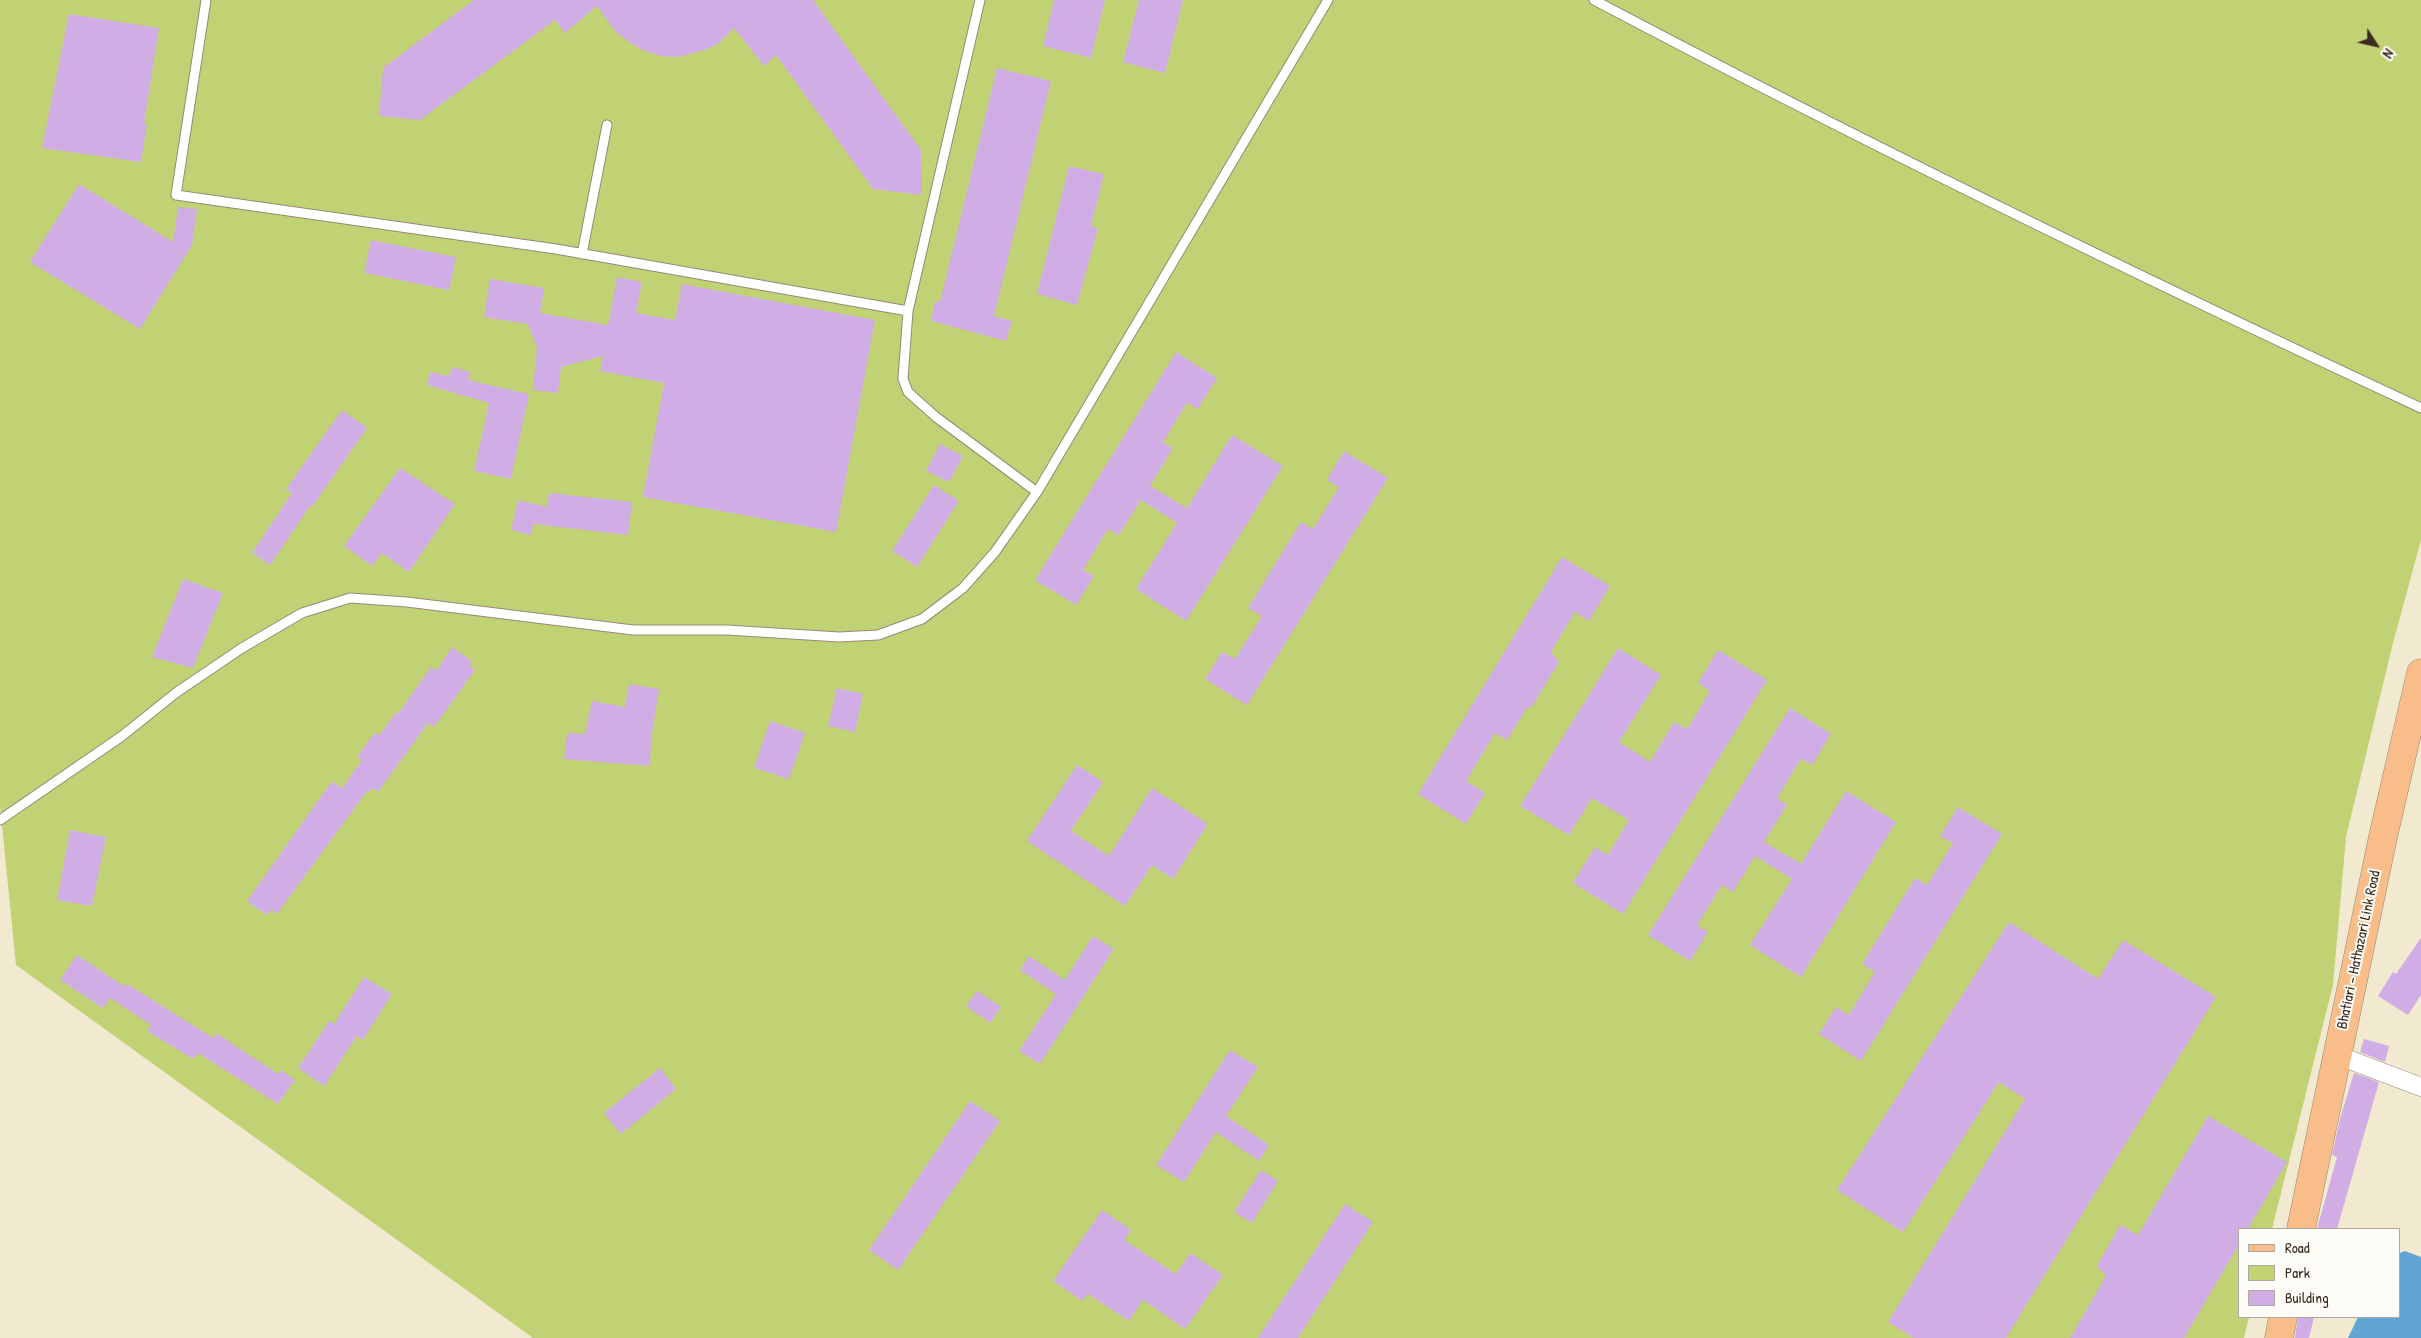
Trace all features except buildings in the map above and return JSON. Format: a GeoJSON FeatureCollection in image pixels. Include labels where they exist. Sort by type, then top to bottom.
{"type":"FeatureCollection","features":[{"type":"Feature","properties":{"kind":"main road","name":"Bhatiari - Hathazari Link Road"},"geometry":{"type":"LineString","coordinates":[[2301,1228],[2383,837],[2421,673]]}},
{"type":"Feature","properties":{"kind":"main road"},"geometry":{"type":"LineString","coordinates":[[2279,1338],[2283,1318]]}},
{"type":"Feature","properties":{"kind":"street"},"geometry":{"type":"LineString","coordinates":[[2337,1055],[2421,1087]]}},
{"type":"Feature","properties":{"kind":"lane"},"geometry":{"type":"LineString","coordinates":[[206,0],[176,195],[582,254],[908,311]]}},
{"type":"Feature","properties":{"kind":"lane"},"geometry":{"type":"LineString","coordinates":[[980,0],[908,311],[903,379],[908,392],[936,418],[1036,492]]}},
{"type":"Feature","properties":{"kind":"lane"},"geometry":{"type":"LineString","coordinates":[[0,820],[122,736],[177,692],[242,648],[302,613],[350,598],[407,602],[633,630],[727,630],[839,637],[878,635],[922,619],[963,588],[995,552],[1036,492],[1328,0]]}},
{"type":"Feature","properties":{"kind":"lane"},"geometry":{"type":"LineString","coordinates":[[1594,0],[1958,188],[2179,296],[2421,408]]}},
{"type":"Feature","properties":{"kind":"lane"},"geometry":{"type":"LineString","coordinates":[[582,254],[607,125]]}},
{"type":"Feature","properties":{"kind":"green space"},"geometry":{"type":"Polygon","coordinates":[[[0,0],[2421,0],[2421,540],[2393,643],[2346,837],[2333,985],[2272,1228],[2238,1228],[2238,1318],[2249,1318],[2244,1338],[533,1338],[16,965],[0,805],[0,0]]]}},
{"type":"Feature","properties":{"kind":"water"},"geometry":{"type":"Polygon","coordinates":[[[2405,1251],[2421,1257],[2421,1338],[2348,1338],[2358,1318],[2401,1318],[2401,1253],[2405,1251]]]}}]}
